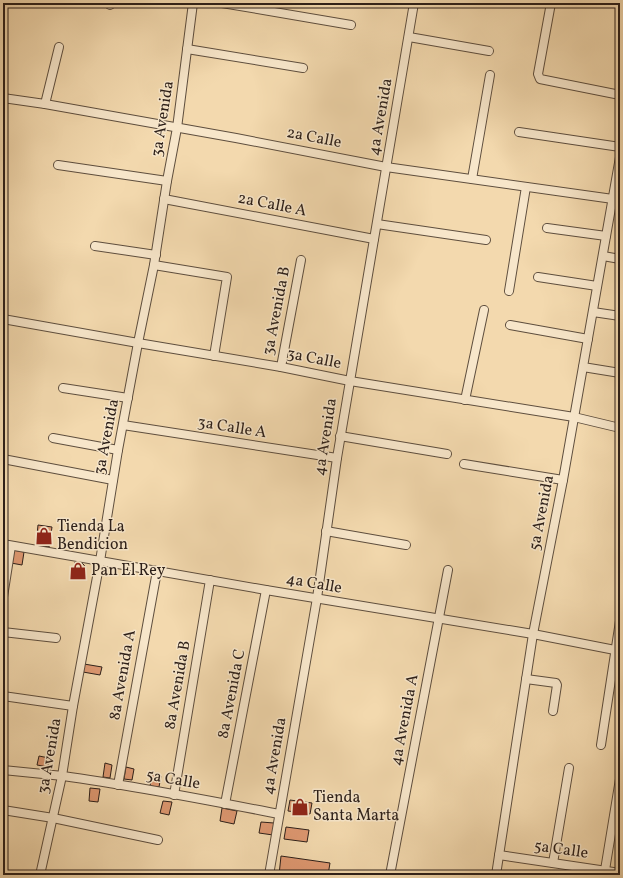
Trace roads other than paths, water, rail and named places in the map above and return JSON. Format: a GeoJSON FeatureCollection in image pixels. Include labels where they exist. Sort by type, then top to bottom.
{"type":"FeatureCollection","features":[{"type":"Feature","properties":{"kind":"street","name":"3a Avenida"},"geometry":{"type":"LineString","coordinates":[[40,875],[62,776],[118,450],[156,255],[164,199],[177,128],[193,3]]}},
{"type":"Feature","properties":{"kind":"street"},"geometry":{"type":"LineString","coordinates":[[222,3],[351,25]]}},
{"type":"Feature","properties":{"kind":"street","name":"4a Avenida"},"geometry":{"type":"LineString","coordinates":[[269,875],[317,598],[336,458],[414,3]]}},
{"type":"Feature","properties":{"kind":"street"},"geometry":{"type":"LineString","coordinates":[[551,3],[538,74],[540,79],[620,95]]}},
{"type":"Feature","properties":{"kind":"street"},"geometry":{"type":"LineString","coordinates":[[409,37],[489,51]]}},
{"type":"Feature","properties":{"kind":"street"},"geometry":{"type":"LineString","coordinates":[[45,104],[60,47]]}},
{"type":"Feature","properties":{"kind":"street"},"geometry":{"type":"LineString","coordinates":[[187,49],[302,68]]}},
{"type":"Feature","properties":{"kind":"street"},"geometry":{"type":"LineString","coordinates":[[472,179],[490,75]]}},
{"type":"Feature","properties":{"kind":"street","name":"2a Calle"},"geometry":{"type":"LineString","coordinates":[[3,98],[45,104],[386,167],[616,200]]}},
{"type":"Feature","properties":{"kind":"street"},"geometry":{"type":"LineString","coordinates":[[519,132],[620,147]]}},
{"type":"Feature","properties":{"kind":"street","name":"5a Avenida"},"geometry":{"type":"LineString","coordinates":[[496,875],[533,634],[563,480],[606,236],[616,200],[620,157]]}},
{"type":"Feature","properties":{"kind":"street"},"geometry":{"type":"LineString","coordinates":[[58,165],[167,181]]}},
{"type":"Feature","properties":{"kind":"street"},"geometry":{"type":"LineString","coordinates":[[509,291],[526,187]]}},
{"type":"Feature","properties":{"kind":"street","name":"2a Calle A"},"geometry":{"type":"LineString","coordinates":[[164,199],[374,239]]}},
{"type":"Feature","properties":{"kind":"street"},"geometry":{"type":"LineString","coordinates":[[377,224],[486,240]]}},
{"type":"Feature","properties":{"kind":"street"},"geometry":{"type":"LineString","coordinates":[[546,228],[606,236]]}},
{"type":"Feature","properties":{"kind":"street"},"geometry":{"type":"LineString","coordinates":[[95,246],[156,255]]}},
{"type":"Feature","properties":{"kind":"street"},"geometry":{"type":"LineString","coordinates":[[603,256],[620,259]]}},
{"type":"Feature","properties":{"kind":"street","name":"3a Avenida B"},"geometry":{"type":"LineString","coordinates":[[281,367],[301,260]]}},
{"type":"Feature","properties":{"kind":"street"},"geometry":{"type":"LineString","coordinates":[[154,265],[227,277],[214,356]]}},
{"type":"Feature","properties":{"kind":"street"},"geometry":{"type":"LineString","coordinates":[[538,277],[598,286]]}},
{"type":"Feature","properties":{"kind":"street"},"geometry":{"type":"LineString","coordinates":[[464,400],[484,310]]}},
{"type":"Feature","properties":{"kind":"street"},"geometry":{"type":"LineString","coordinates":[[593,312],[620,316]]}},
{"type":"Feature","properties":{"kind":"street","name":"3a Calle"},"geometry":{"type":"LineString","coordinates":[[3,319],[281,367],[350,381],[574,418],[620,428]]}},
{"type":"Feature","properties":{"kind":"street"},"geometry":{"type":"LineString","coordinates":[[510,325],[588,339]]}},
{"type":"Feature","properties":{"kind":"street"},"geometry":{"type":"LineString","coordinates":[[583,367],[620,373]]}},
{"type":"Feature","properties":{"kind":"street"},"geometry":{"type":"LineString","coordinates":[[63,388],[128,398]]}},
{"type":"Feature","properties":{"kind":"street","name":"3a Calle A"},"geometry":{"type":"LineString","coordinates":[[124,425],[336,458]]}},
{"type":"Feature","properties":{"kind":"street"},"geometry":{"type":"LineString","coordinates":[[340,436],[447,454]]}},
{"type":"Feature","properties":{"kind":"street"},"geometry":{"type":"LineString","coordinates":[[53,438],[118,450]]}},
{"type":"Feature","properties":{"kind":"street"},"geometry":{"type":"LineString","coordinates":[[3,459],[113,480]]}},
{"type":"Feature","properties":{"kind":"street"},"geometry":{"type":"LineString","coordinates":[[464,464],[563,480]]}},
{"type":"Feature","properties":{"kind":"street"},"geometry":{"type":"LineString","coordinates":[[326,531],[406,545]]}},
{"type":"Feature","properties":{"kind":"street"},"geometry":{"type":"LineString","coordinates":[[3,597],[7,545]]}},
{"type":"Feature","properties":{"kind":"street","name":"4a Calle"},"geometry":{"type":"LineString","coordinates":[[7,545],[533,634],[618,651]]}},
{"type":"Feature","properties":{"kind":"street","name":"4a Avenida A"},"geometry":{"type":"LineString","coordinates":[[390,875],[448,570]]}},
{"type":"Feature","properties":{"kind":"street","name":"8a Avenida A"},"geometry":{"type":"LineString","coordinates":[[118,785],[157,571]]}},
{"type":"Feature","properties":{"kind":"street","name":"8a Avenida B"},"geometry":{"type":"LineString","coordinates":[[174,794],[210,580]]}},
{"type":"Feature","properties":{"kind":"street","name":"8a Avenida C"},"geometry":{"type":"LineString","coordinates":[[225,804],[266,590]]}},
{"type":"Feature","properties":{"kind":"street"},"geometry":{"type":"LineString","coordinates":[[601,745],[618,651],[620,621]]}},
{"type":"Feature","properties":{"kind":"street"},"geometry":{"type":"LineString","coordinates":[[3,632],[56,638]]}},
{"type":"Feature","properties":{"kind":"street"},"geometry":{"type":"LineString","coordinates":[[526,679],[556,684],[553,711]]}},
{"type":"Feature","properties":{"kind":"street"},"geometry":{"type":"LineString","coordinates":[[3,696],[73,706]]}},
{"type":"Feature","properties":{"kind":"street"},"geometry":{"type":"LineString","coordinates":[[553,863],[569,768]]}},
{"type":"Feature","properties":{"kind":"street","name":"5a Calle"},"geometry":{"type":"LineString","coordinates":[[3,770],[62,776],[174,794],[279,814]]}},
{"type":"Feature","properties":{"kind":"street"},"geometry":{"type":"LineString","coordinates":[[605,870],[620,779]]}},
{"type":"Feature","properties":{"kind":"street"},"geometry":{"type":"LineString","coordinates":[[3,810],[53,818],[158,840]]}},
{"type":"Feature","properties":{"kind":"street","name":"5a Calle"},"geometry":{"type":"LineString","coordinates":[[499,855],[605,870],[620,874]]}},
{"type":"Feature","properties":{"kind":"place","name":"Tienda La Bendicion"},"geometry":{"type":"Point","coordinates":[44,536]}},
{"type":"Feature","properties":{"kind":"place","name":"Pan El Rey"},"geometry":{"type":"Point","coordinates":[78,571]}},
{"type":"Feature","properties":{"kind":"place","name":"Tienda Santa Marta"},"geometry":{"type":"Point","coordinates":[300,807]}}]}
